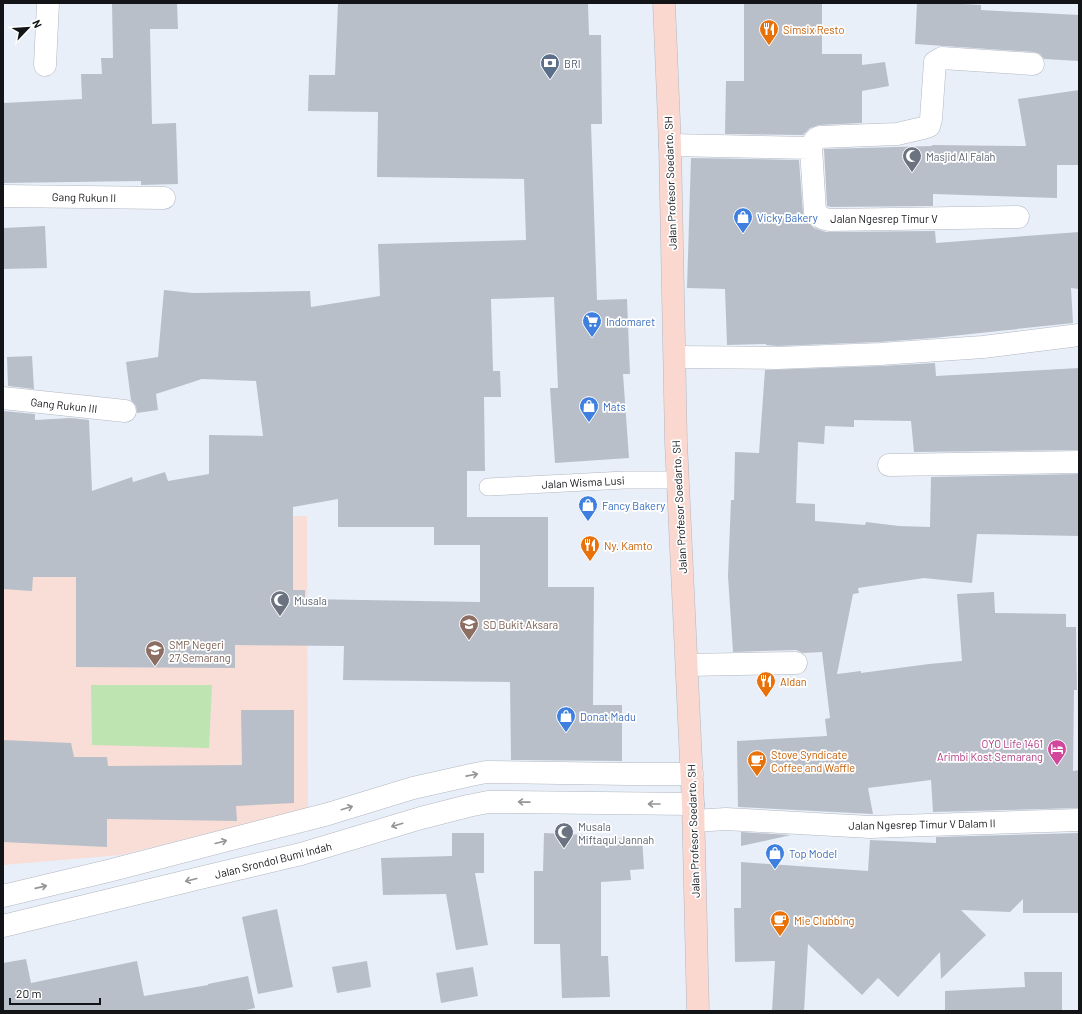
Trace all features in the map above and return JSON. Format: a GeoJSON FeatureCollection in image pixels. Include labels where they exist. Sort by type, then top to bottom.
{"type":"FeatureCollection","features":[{"type":"Feature","properties":{"kind":"main road","name":"Jalan Profesor Soedarto, SH"},"geometry":{"type":"LineString","coordinates":[[664,3],[670,145],[676,442],[694,812],[698,1011]]}},
{"type":"Feature","properties":{"kind":"street"},"geometry":{"type":"LineString","coordinates":[[45,65],[48,3]]}},
{"type":"Feature","properties":{"kind":"street"},"geometry":{"type":"LineString","coordinates":[[670,145],[811,148],[813,142],[820,137],[897,134],[929,126],[931,119],[935,62],[942,58],[1033,64]]}},
{"type":"Feature","properties":{"kind":"street","name":"Jalan Ngesrep Timur V"},"geometry":{"type":"LineString","coordinates":[[811,148],[816,212],[822,218],[829,220],[1018,217]]}},
{"type":"Feature","properties":{"kind":"street","name":"Gang Rukun II"},"geometry":{"type":"LineString","coordinates":[[3,196],[164,198]]}},
{"type":"Feature","properties":{"kind":"street"},"geometry":{"type":"LineString","coordinates":[[674,357],[777,358],[880,354],[983,347],[1079,334]]}},
{"type":"Feature","properties":{"kind":"street","name":"Gang Rukun III"},"geometry":{"type":"LineString","coordinates":[[3,398],[124,411]]}},
{"type":"Feature","properties":{"kind":"street"},"geometry":{"type":"LineString","coordinates":[[889,465],[1079,462]]}},
{"type":"Feature","properties":{"kind":"street"},"geometry":{"type":"LineString","coordinates":[[686,665],[796,663]]}},
{"type":"Feature","properties":{"kind":"street"},"geometry":{"type":"LineString","coordinates":[[3,896],[117,869],[294,823],[413,788],[486,772],[692,774]]}},
{"type":"Feature","properties":{"kind":"street"},"geometry":{"type":"LineString","coordinates":[[629,774],[629,804]]}},
{"type":"Feature","properties":{"kind":"street"},"geometry":{"type":"LineString","coordinates":[[413,788],[421,818]]}},
{"type":"Feature","properties":{"kind":"street","name":"Jalan Srondol Bumi Indah"},"geometry":{"type":"LineString","coordinates":[[3,926],[301,854],[421,818],[488,802],[629,804],[694,812]]}},
{"type":"Feature","properties":{"kind":"street","name":"Jalan Ngesrep Timur V Dalam II"},"geometry":{"type":"LineString","coordinates":[[694,812],[726,819],[870,827],[1079,820]]}},
{"type":"Feature","properties":{"kind":"street"},"geometry":{"type":"LineString","coordinates":[[294,823],[301,854]]}},
{"type":"Feature","properties":{"kind":"street"},"geometry":{"type":"LineString","coordinates":[[117,869],[123,897]]}},
{"type":"Feature","properties":{"kind":"lane","name":"Jalan Wisma Lusi"},"geometry":{"type":"LineString","coordinates":[[488,487],[625,480],[678,480]]}},
{"type":"Feature","properties":{"kind":"shaded area","name":"SMP Negeri 27 Semarang"},"geometry":{"type":"Polygon","coordinates":[[[307,516],[308,809],[121,855],[3,865],[3,524],[307,516]]]}},
{"type":"Feature","properties":{"kind":"green space"},"geometry":{"type":"Polygon","coordinates":[[[91,685],[212,685],[209,748],[92,745],[91,685]]]}},
{"type":"Feature","properties":{"kind":"building"},"geometry":{"type":"Polygon","coordinates":[[[112,3],[177,3],[178,29],[150,29],[152,124],[176,123],[178,184],[141,185],[141,181],[3,183],[3,103],[82,99],[81,74],[102,74],[101,58],[113,58],[112,3]]]}},
{"type":"Feature","properties":{"kind":"building"},"geometry":{"type":"Polygon","coordinates":[[[338,3],[588,3],[589,35],[601,35],[602,124],[591,124],[597,300],[627,299],[630,374],[623,374],[629,458],[555,463],[550,388],[558,388],[554,297],[491,299],[493,371],[500,371],[501,397],[484,397],[485,471],[467,471],[467,517],[548,517],[548,587],[594,587],[593,705],[622,705],[622,761],[511,760],[510,682],[343,680],[344,646],[235,645],[235,668],[76,667],[76,577],[33,577],[32,591],[3,589],[3,411],[35,414],[35,420],[71,418],[89,420],[92,491],[132,477],[133,482],[165,472],[168,481],[209,474],[209,435],[263,436],[256,381],[202,379],[156,394],[158,410],[137,413],[136,406],[131,400],[126,362],[158,357],[164,290],[193,293],[310,291],[311,307],[380,296],[378,244],[526,240],[524,179],[377,177],[378,112],[308,111],[309,75],[335,75],[338,3]],[[338,499],[293,507],[293,590],[305,590],[305,599],[480,602],[480,545],[434,545],[434,527],[338,527],[338,499]]]}},
{"type":"Feature","properties":{"kind":"building"},"geometry":{"type":"Polygon","coordinates":[[[744,3],[822,3],[822,54],[862,54],[862,65],[885,62],[889,86],[862,91],[862,123],[819,125],[810,128],[803,135],[725,134],[726,81],[744,81],[744,3]]]}},
{"type":"Feature","properties":{"kind":"building"},"geometry":{"type":"Polygon","coordinates":[[[917,3],[981,5],[981,10],[1079,15],[1079,61],[1044,59],[1040,54],[1034,52],[915,44],[917,3]]]}},
{"type":"Feature","properties":{"kind":"building"},"geometry":{"type":"Polygon","coordinates":[[[1079,90],[1079,165],[1057,165],[1057,198],[933,194],[933,206],[827,206],[824,149],[932,145],[1026,146],[1018,99],[1079,90]]]}},
{"type":"Feature","properties":{"kind":"building"},"geometry":{"type":"Polygon","coordinates":[[[691,158],[799,160],[804,217],[814,228],[826,232],[935,231],[936,243],[1079,232],[1079,289],[1071,288],[1073,323],[933,338],[879,342],[777,346],[766,344],[727,345],[725,289],[687,288],[691,158]]]}},
{"type":"Feature","properties":{"kind":"building"},"geometry":{"type":"Polygon","coordinates":[[[45,226],[47,268],[3,269],[3,228],[45,226]]]}},
{"type":"Feature","properties":{"kind":"building"},"geometry":{"type":"Polygon","coordinates":[[[32,356],[34,389],[8,386],[7,357],[32,356]]]}},
{"type":"Feature","properties":{"kind":"building"},"geometry":{"type":"Polygon","coordinates":[[[935,363],[936,376],[1079,368],[1079,450],[914,452],[911,421],[854,420],[854,427],[825,426],[824,444],[798,442],[796,503],[815,504],[815,521],[865,525],[866,522],[899,526],[930,527],[931,477],[1079,474],[1079,536],[977,534],[972,583],[924,578],[858,588],[859,593],[853,594],[837,674],[861,671],[861,673],[962,661],[957,594],[994,592],[995,613],[1066,614],[1066,627],[1076,627],[1077,690],[1074,690],[1073,771],[1079,770],[1079,808],[933,812],[931,780],[868,788],[873,814],[738,807],[737,741],[827,736],[825,719],[830,718],[822,652],[803,653],[796,650],[733,652],[728,576],[731,500],[734,500],[735,452],[759,453],[765,370],[935,363]]]}},
{"type":"Feature","properties":{"kind":"building"},"geometry":{"type":"Polygon","coordinates":[[[241,710],[294,710],[294,803],[236,806],[237,821],[107,819],[107,847],[3,842],[3,740],[71,743],[74,757],[107,757],[108,766],[242,765],[241,710]]]}},
{"type":"Feature","properties":{"kind":"building"},"geometry":{"type":"Polygon","coordinates":[[[741,832],[791,835],[741,846],[741,832]]]}},
{"type":"Feature","properties":{"kind":"building"},"geometry":{"type":"Polygon","coordinates":[[[452,833],[484,833],[484,873],[475,873],[488,945],[456,950],[446,894],[383,895],[381,858],[452,856],[452,833]]]}},
{"type":"Feature","properties":{"kind":"building"},"geometry":{"type":"Polygon","coordinates":[[[544,833],[585,835],[585,841],[642,837],[644,869],[630,870],[631,880],[601,882],[601,956],[608,956],[610,997],[562,998],[560,944],[534,944],[534,871],[543,871],[544,833]]]}},
{"type":"Feature","properties":{"kind":"building"},"geometry":{"type":"Polygon","coordinates":[[[1079,833],[1079,913],[1023,913],[1023,899],[1010,912],[961,910],[986,935],[941,979],[940,952],[898,997],[878,978],[862,995],[808,944],[804,1011],[772,1011],[775,961],[735,962],[734,908],[741,908],[741,862],[868,871],[870,840],[936,843],[936,837],[1079,833]]]}},
{"type":"Feature","properties":{"kind":"building"},"geometry":{"type":"Polygon","coordinates":[[[277,909],[293,987],[258,994],[242,917],[277,909]]]}},
{"type":"Feature","properties":{"kind":"building"},"geometry":{"type":"Polygon","coordinates":[[[26,959],[31,983],[137,961],[144,996],[208,985],[248,976],[255,1008],[241,1011],[3,1011],[3,963],[26,959]]]}},
{"type":"Feature","properties":{"kind":"building"},"geometry":{"type":"Polygon","coordinates":[[[367,961],[371,987],[337,993],[332,967],[367,961]]]}},
{"type":"Feature","properties":{"kind":"building"},"geometry":{"type":"Polygon","coordinates":[[[473,967],[478,996],[441,1003],[436,973],[473,967]]]}},
{"type":"Feature","properties":{"kind":"building"},"geometry":{"type":"Polygon","coordinates":[[[1024,972],[1062,972],[1062,1011],[945,1011],[945,991],[1025,987],[1024,972]]]}},
{"type":"Feature","properties":{"kind":"place","name":"Simsix Resto"},"geometry":{"type":"Point","coordinates":[769,46]}},
{"type":"Feature","properties":{"kind":"place","name":"BRI"},"geometry":{"type":"Point","coordinates":[550,80]}},
{"type":"Feature","properties":{"kind":"place","name":"Masjid Al Falah"},"geometry":{"type":"Point","coordinates":[912,173]}},
{"type":"Feature","properties":{"kind":"place","name":"Vicky Bakery"},"geometry":{"type":"Point","coordinates":[743,234]}},
{"type":"Feature","properties":{"kind":"place","name":"Indomaret"},"geometry":{"type":"Point","coordinates":[592,338]}},
{"type":"Feature","properties":{"kind":"place","name":"Mats"},"geometry":{"type":"Point","coordinates":[589,423]}},
{"type":"Feature","properties":{"kind":"place","name":"Fancy Bakery"},"geometry":{"type":"Point","coordinates":[588,522]}},
{"type":"Feature","properties":{"kind":"place","name":"Ny. Kamto"},"geometry":{"type":"Point","coordinates":[590,562]}},
{"type":"Feature","properties":{"kind":"place","name":"Musala"},"geometry":{"type":"Point","coordinates":[280,617]}},
{"type":"Feature","properties":{"kind":"place","name":"SD Bukit Aksara"},"geometry":{"type":"Point","coordinates":[469,641]}},
{"type":"Feature","properties":{"kind":"place","name":"SMP Negeri 27 Semarang"},"geometry":{"type":"Point","coordinates":[155,667]}},
{"type":"Feature","properties":{"kind":"place","name":"Aldan"},"geometry":{"type":"Point","coordinates":[766,698]}},
{"type":"Feature","properties":{"kind":"place","name":"Donat Madu"},"geometry":{"type":"Point","coordinates":[566,733]}},
{"type":"Feature","properties":{"kind":"place","name":"OYO Life 1461 Arimbi Kost Semarang"},"geometry":{"type":"Point","coordinates":[1057,766]}},
{"type":"Feature","properties":{"kind":"place","name":"Stove Syndicate Coffee and Waffle"},"geometry":{"type":"Point","coordinates":[757,777]}},
{"type":"Feature","properties":{"kind":"place","name":"Musala Miftaqul Jannah"},"geometry":{"type":"Point","coordinates":[564,849]}},
{"type":"Feature","properties":{"kind":"place","name":"Top Model"},"geometry":{"type":"Point","coordinates":[775,870]}},
{"type":"Feature","properties":{"kind":"place","name":"Mie Clubbing"},"geometry":{"type":"Point","coordinates":[780,937]}}]}
